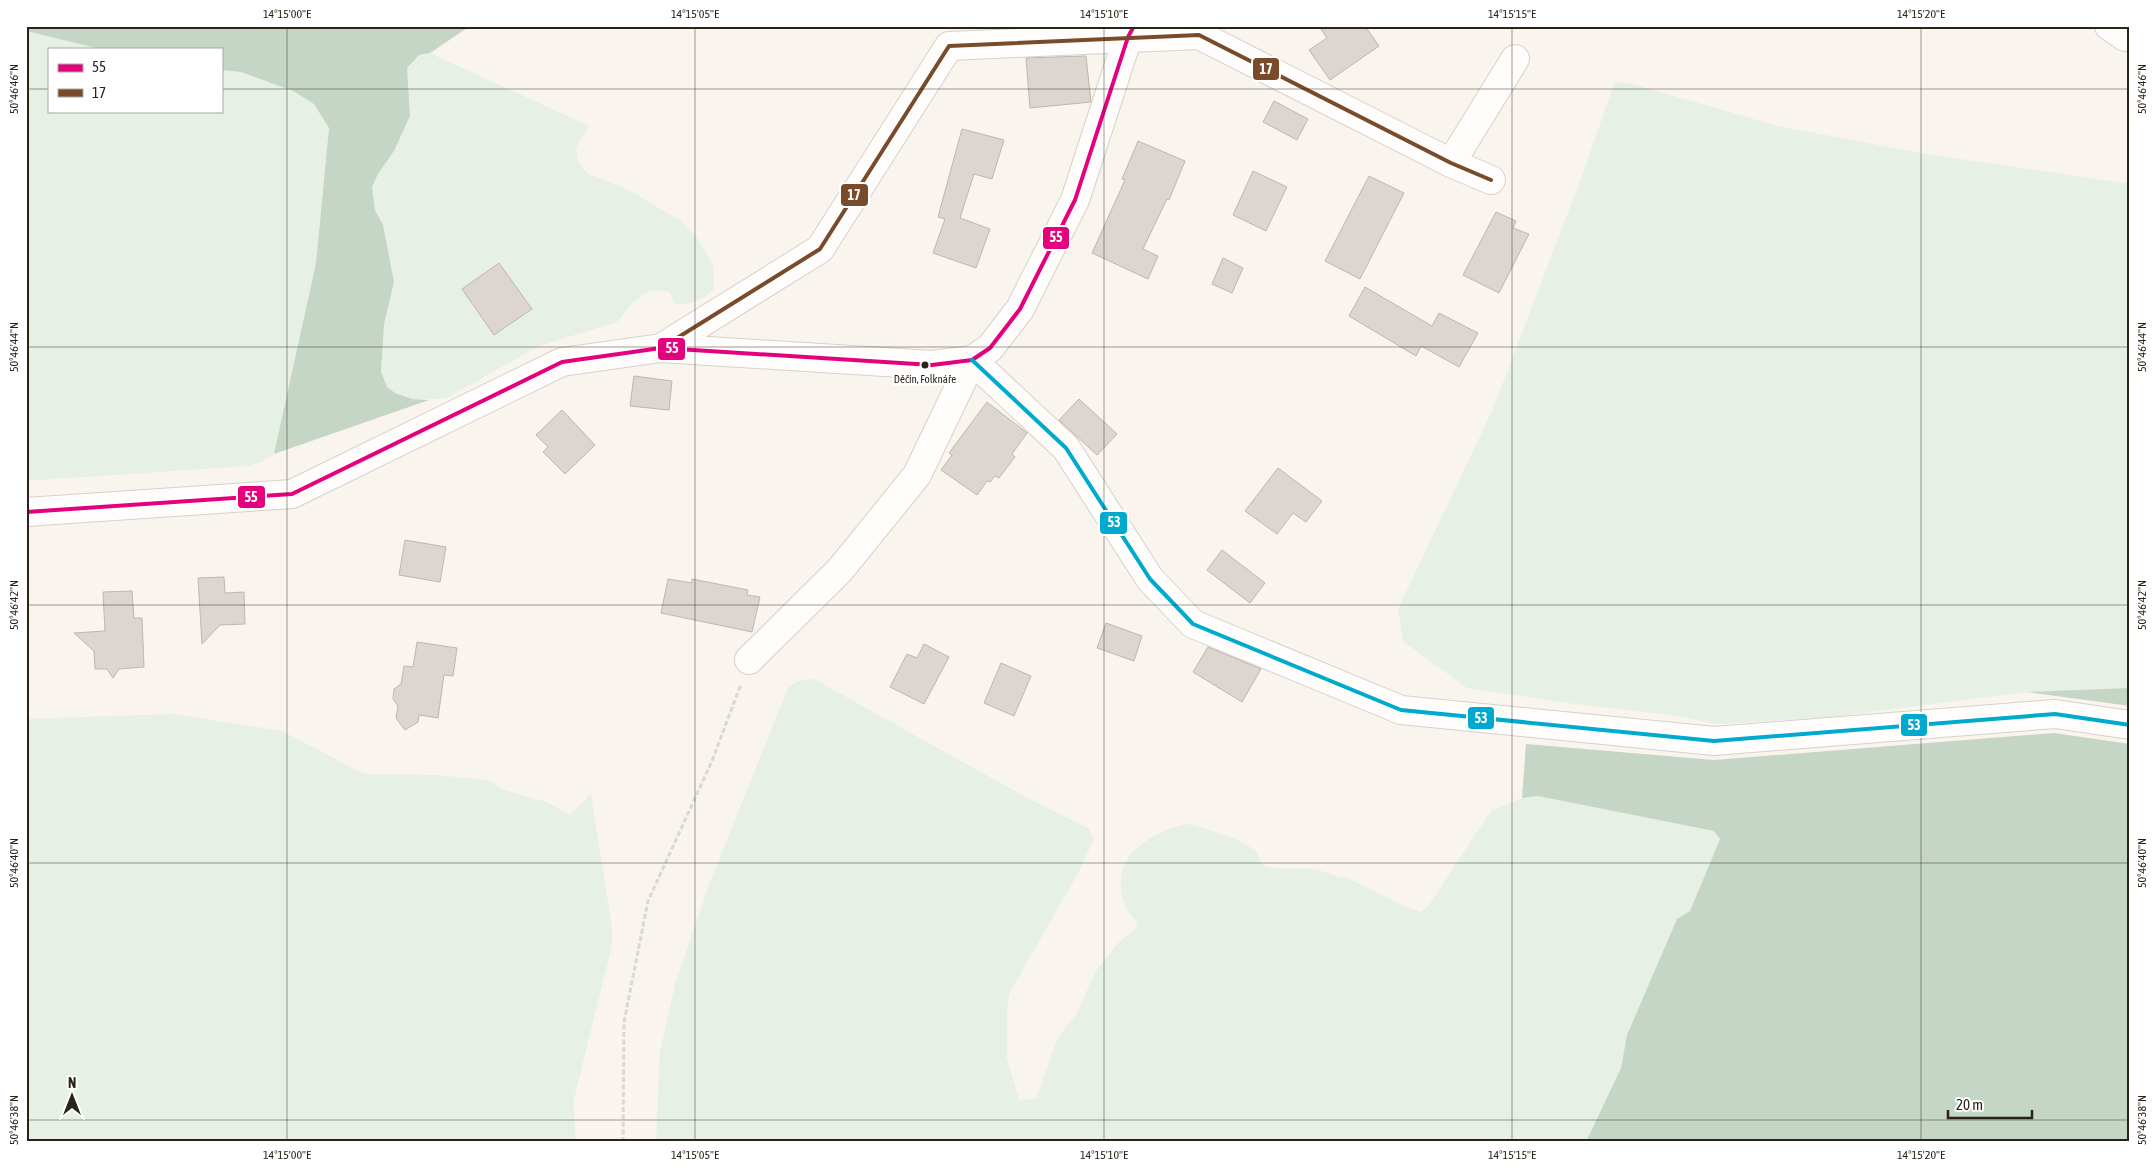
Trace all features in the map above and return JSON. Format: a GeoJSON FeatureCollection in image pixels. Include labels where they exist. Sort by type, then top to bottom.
{"type":"FeatureCollection","features":[{"type":"Feature","properties":{"kind":"street"},"geometry":{"type":"LineString","coordinates":[[2109,26],[2125,37],[2130,37]]}},
{"type":"Feature","properties":{"kind":"street"},"geometry":{"type":"LineString","coordinates":[[661,348],[820,249],[950,46],[1131,32],[1195,31],[1451,163],[1491,180]]}},
{"type":"Feature","properties":{"kind":"street"},"geometry":{"type":"LineString","coordinates":[[26,512],[292,494],[562,362],[661,348],[932,365],[972,360],[990,348],[1020,308],[1075,200],[1131,32]]}},
{"type":"Feature","properties":{"kind":"street"},"geometry":{"type":"LineString","coordinates":[[1451,163],[1515,59]]}},
{"type":"Feature","properties":{"kind":"street"},"geometry":{"type":"LineString","coordinates":[[750,660],[840,570],[917,475],[972,360]]}},
{"type":"Feature","properties":{"kind":"street"},"geometry":{"type":"LineString","coordinates":[[972,360],[1066,448],[1150,579],[1193,624],[1401,710],[1714,741],[2055,714],[2130,725]]}},
{"type":"Feature","properties":{"kind":"path"},"geometry":{"type":"LineString","coordinates":[[623,1142],[624,1022],[648,901],[712,761],[750,660]]}},
{"type":"Feature","properties":{"kind":"shaded area"},"geometry":{"type":"Polygon","coordinates":[[[26,31],[97,48],[48,48],[48,112],[222,112],[222,70],[241,72],[293,91],[314,104],[329,128],[316,263],[274,454],[262,462],[247,466],[26,481],[26,31]]]}},
{"type":"Feature","properties":{"kind":"shaded area"},"geometry":{"type":"Polygon","coordinates":[[[430,53],[589,126],[576,149],[578,162],[588,174],[625,188],[681,221],[697,238],[713,265],[714,289],[696,301],[686,304],[675,304],[669,292],[657,290],[647,292],[632,303],[617,322],[539,346],[445,399],[412,399],[395,393],[387,387],[381,373],[384,324],[394,282],[383,226],[375,210],[372,187],[378,174],[394,151],[410,116],[407,68],[419,55],[430,53]]]}},
{"type":"Feature","properties":{"kind":"shaded area"},"geometry":{"type":"Polygon","coordinates":[[[1618,82],[1632,84],[1778,126],[1920,153],[2130,184],[2130,688],[2027,692],[1832,717],[1716,724],[1678,716],[1567,703],[1467,688],[1403,641],[1398,609],[1493,409],[1583,173],[1614,84],[1618,82]]]}},
{"type":"Feature","properties":{"kind":"shaded area"},"geometry":{"type":"Polygon","coordinates":[[[814,679],[1029,799],[1089,829],[1094,839],[1077,875],[1009,994],[1007,1058],[1019,1100],[1036,1099],[1056,1042],[1066,1026],[1076,1016],[1095,972],[1119,942],[1137,928],[1136,921],[1125,905],[1122,895],[1121,875],[1129,857],[1147,840],[1181,825],[1188,824],[1240,841],[1254,850],[1261,864],[1272,868],[1316,870],[1347,878],[1406,907],[1421,912],[1429,905],[1491,811],[1522,798],[1538,796],[1714,831],[1720,839],[1690,911],[1677,920],[1627,1035],[1621,1068],[1586,1142],[656,1142],[660,1052],[676,981],[710,882],[788,688],[798,681],[814,679]]]}},
{"type":"Feature","properties":{"kind":"shaded area"},"geometry":{"type":"Polygon","coordinates":[[[174,714],[282,731],[364,774],[435,775],[489,780],[504,790],[547,802],[570,815],[591,794],[612,928],[612,945],[573,1103],[576,1142],[26,1142],[26,719],[174,714]]]}},
{"type":"Feature","properties":{"kind":"green space"},"geometry":{"type":"Polygon","coordinates":[[[26,26],[470,26],[430,53],[419,55],[407,68],[410,116],[394,151],[378,174],[372,187],[375,210],[383,225],[394,282],[384,324],[381,372],[387,387],[395,393],[412,399],[429,400],[274,454],[316,263],[329,128],[314,104],[293,91],[241,72],[222,70],[222,48],[97,48],[26,31],[26,26]]]}},
{"type":"Feature","properties":{"kind":"green space"},"geometry":{"type":"Polygon","coordinates":[[[2130,688],[2130,706],[2027,692],[2130,688]]]}},
{"type":"Feature","properties":{"kind":"green space"},"geometry":{"type":"Polygon","coordinates":[[[2054,733],[2130,744],[2130,1142],[1586,1142],[1621,1068],[1627,1035],[1677,919],[1690,911],[1720,839],[1714,831],[1538,796],[1522,798],[1526,744],[1714,760],[2054,733]]]}},
{"type":"Feature","properties":{"kind":"building"},"geometry":{"type":"Polygon","coordinates":[[[1319,26],[1365,26],[1379,46],[1330,80],[1309,50],[1327,38],[1319,26]]]}},
{"type":"Feature","properties":{"kind":"building"},"geometry":{"type":"Polygon","coordinates":[[[1086,56],[1091,102],[1030,108],[1026,58],[1086,56]]]}},
{"type":"Feature","properties":{"kind":"building"},"geometry":{"type":"Polygon","coordinates":[[[1274,101],[1308,119],[1297,140],[1263,122],[1274,101]]]}},
{"type":"Feature","properties":{"kind":"building"},"geometry":{"type":"Polygon","coordinates":[[[962,129],[1004,140],[992,179],[974,174],[960,218],[990,229],[976,268],[933,253],[945,219],[938,217],[962,129]]]}},
{"type":"Feature","properties":{"kind":"building"},"geometry":{"type":"Polygon","coordinates":[[[1138,141],[1185,161],[1169,200],[1167,199],[1143,249],[1158,256],[1148,279],[1092,253],[1125,180],[1122,179],[1138,141]]]}},
{"type":"Feature","properties":{"kind":"building"},"geometry":{"type":"Polygon","coordinates":[[[1253,171],[1287,187],[1266,231],[1233,215],[1253,171]]]}},
{"type":"Feature","properties":{"kind":"building"},"geometry":{"type":"Polygon","coordinates":[[[1369,176],[1404,193],[1360,279],[1325,261],[1369,176]]]}},
{"type":"Feature","properties":{"kind":"building"},"geometry":{"type":"Polygon","coordinates":[[[1496,212],[1516,221],[1513,228],[1529,234],[1499,293],[1463,275],[1496,212]]]}},
{"type":"Feature","properties":{"kind":"building"},"geometry":{"type":"Polygon","coordinates":[[[1223,258],[1243,268],[1232,293],[1212,284],[1223,258]]]}},
{"type":"Feature","properties":{"kind":"building"},"geometry":{"type":"Polygon","coordinates":[[[499,263],[532,309],[494,335],[462,289],[499,263]]]}},
{"type":"Feature","properties":{"kind":"building"},"geometry":{"type":"Polygon","coordinates":[[[1365,287],[1432,326],[1439,313],[1478,333],[1459,367],[1421,346],[1416,356],[1349,316],[1365,287]]]}},
{"type":"Feature","properties":{"kind":"building"},"geometry":{"type":"Polygon","coordinates":[[[634,376],[672,381],[669,410],[630,406],[634,376]]]}},
{"type":"Feature","properties":{"kind":"building"},"geometry":{"type":"Polygon","coordinates":[[[1079,399],[1117,434],[1097,455],[1059,420],[1079,399]]]}},
{"type":"Feature","properties":{"kind":"building"},"geometry":{"type":"Polygon","coordinates":[[[987,402],[1027,433],[1012,454],[1015,457],[999,478],[995,476],[990,482],[987,481],[977,495],[941,470],[952,455],[949,453],[987,402]]]}},
{"type":"Feature","properties":{"kind":"building"},"geometry":{"type":"Polygon","coordinates":[[[562,410],[595,445],[565,474],[543,452],[548,447],[536,435],[562,410]]]}},
{"type":"Feature","properties":{"kind":"building"},"geometry":{"type":"Polygon","coordinates":[[[1278,468],[1322,501],[1306,522],[1293,513],[1277,534],[1245,511],[1278,468]]]}},
{"type":"Feature","properties":{"kind":"building"},"geometry":{"type":"Polygon","coordinates":[[[405,540],[446,547],[440,582],[399,575],[405,540]]]}},
{"type":"Feature","properties":{"kind":"building"},"geometry":{"type":"Polygon","coordinates":[[[1222,550],[1265,583],[1250,603],[1207,570],[1222,550]]]}},
{"type":"Feature","properties":{"kind":"building"},"geometry":{"type":"Polygon","coordinates":[[[224,577],[225,593],[244,592],[245,624],[220,625],[202,644],[198,578],[224,577]]]}},
{"type":"Feature","properties":{"kind":"building"},"geometry":{"type":"Polygon","coordinates":[[[668,579],[692,583],[692,579],[748,590],[747,595],[760,597],[752,632],[661,613],[668,579]]]}},
{"type":"Feature","properties":{"kind":"building"},"geometry":{"type":"Polygon","coordinates":[[[132,591],[134,618],[142,618],[144,667],[119,669],[113,678],[107,669],[95,669],[94,651],[74,633],[105,631],[103,592],[132,591]]]}},
{"type":"Feature","properties":{"kind":"building"},"geometry":{"type":"Polygon","coordinates":[[[1106,623],[1142,636],[1134,661],[1097,648],[1106,623]]]}},
{"type":"Feature","properties":{"kind":"building"},"geometry":{"type":"Polygon","coordinates":[[[417,642],[457,648],[453,676],[444,675],[438,718],[419,715],[418,722],[405,730],[396,718],[398,706],[393,699],[394,689],[401,684],[404,666],[413,667],[417,642]]]}},
{"type":"Feature","properties":{"kind":"building"},"geometry":{"type":"Polygon","coordinates":[[[924,644],[949,657],[924,704],[890,687],[907,654],[917,658],[924,644]]]}},
{"type":"Feature","properties":{"kind":"building"},"geometry":{"type":"Polygon","coordinates":[[[1208,647],[1261,669],[1242,702],[1193,672],[1208,647]]]}},
{"type":"Feature","properties":{"kind":"building"},"geometry":{"type":"Polygon","coordinates":[[[1001,663],[1031,676],[1014,716],[984,703],[1001,663]]]}},
{"type":"Feature","properties":{"kind":"transit line","name":"55"},"geometry":{"type":"LineString","coordinates":[[26,512],[292,494],[562,362],[661,348],[932,365],[972,360],[990,348],[1020,309],[1075,200],[1128,37],[1134,26]]}},
{"type":"Feature","properties":{"kind":"transit line","name":"17"},"geometry":{"type":"LineString","coordinates":[[661,348],[820,249],[949,46],[1199,35],[1451,163],[1491,180]]}},
{"type":"Feature","properties":{"kind":"transit line","name":"53"},"geometry":{"type":"LineString","coordinates":[[972,360],[1066,448],[1150,579],[1193,624],[1401,710],[1714,741],[2055,714],[2130,725]]}},
{"type":"Feature","properties":{"kind":"place","name":"Děčín, Folknáře"},"geometry":{"type":"Point","coordinates":[925,365]}}]}
